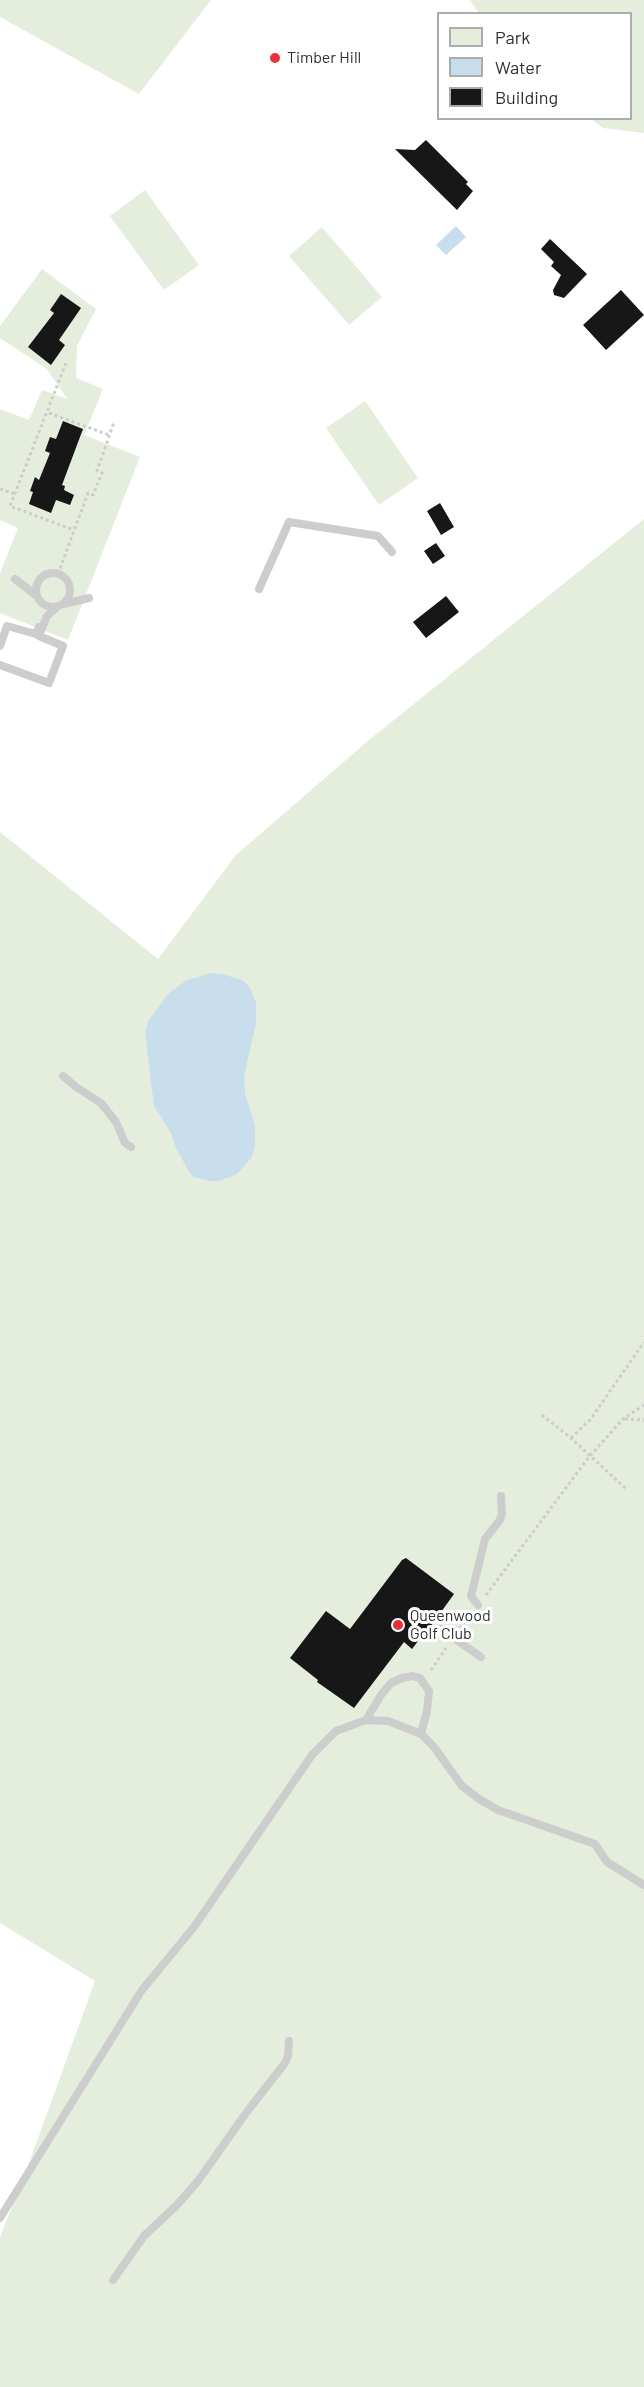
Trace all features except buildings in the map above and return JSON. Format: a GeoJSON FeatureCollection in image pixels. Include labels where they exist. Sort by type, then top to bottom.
{"type":"FeatureCollection","features":[{"type":"Feature","properties":{"kind":"lane"},"geometry":{"type":"LineString","coordinates":[[259,589],[289,522],[378,536],[392,552]]}},
{"type":"Feature","properties":{"kind":"lane"},"geometry":{"type":"LineString","coordinates":[[0,646],[8,626],[36,634],[44,615],[36,591],[39,580],[48,574],[58,574],[67,579],[70,589],[69,597],[46,616],[39,636],[63,646],[49,682],[0,666]]}},
{"type":"Feature","properties":{"kind":"lane"},"geometry":{"type":"LineString","coordinates":[[15,579],[40,600],[60,606],[89,598]]}},
{"type":"Feature","properties":{"kind":"lane"},"geometry":{"type":"LineString","coordinates":[[63,1076],[101,1103],[116,1122],[125,1143],[131,1147]]}},
{"type":"Feature","properties":{"kind":"lane"},"geometry":{"type":"LineString","coordinates":[[478,1605],[471,1596],[485,1539],[500,1520],[501,1496]]}},
{"type":"Feature","properties":{"kind":"lane"},"geometry":{"type":"LineString","coordinates":[[441,1629],[481,1657]]}},
{"type":"Feature","properties":{"kind":"lane"},"geometry":{"type":"LineString","coordinates":[[366,1720],[391,1683],[413,1676],[423,1682],[429,1691],[421,1734]]}},
{"type":"Feature","properties":{"kind":"lane"},"geometry":{"type":"LineString","coordinates":[[0,2218],[142,1990],[194,1927],[312,1755],[336,1731],[366,1720],[388,1721],[421,1734],[434,1747],[462,1786],[479,1799],[498,1810],[595,1844],[607,1862],[644,1885]]}},
{"type":"Feature","properties":{"kind":"lane"},"geometry":{"type":"LineString","coordinates":[[113,2280],[144,2236],[176,2206],[198,2181],[285,2063],[289,2041]]}},
{"type":"Feature","properties":{"kind":"path"},"geometry":{"type":"LineString","coordinates":[[66,363],[10,507],[74,530]]}},
{"type":"Feature","properties":{"kind":"path"},"geometry":{"type":"LineString","coordinates":[[48,413],[109,435]]}},
{"type":"Feature","properties":{"kind":"path"},"geometry":{"type":"LineString","coordinates":[[58,574],[88,493],[93,495],[102,473],[96,471],[114,422]]}},
{"type":"Feature","properties":{"kind":"path"},"geometry":{"type":"LineString","coordinates":[[0,489],[15,494]]}},
{"type":"Feature","properties":{"kind":"path"},"geometry":{"type":"LineString","coordinates":[[571,1438],[590,1420],[644,1342]]}},
{"type":"Feature","properties":{"kind":"path"},"geometry":{"type":"LineString","coordinates":[[423,1682],[453,1638],[589,1457],[623,1419],[644,1405]]}},
{"type":"Feature","properties":{"kind":"path"},"geometry":{"type":"LineString","coordinates":[[542,1415],[571,1438],[626,1489]]}},
{"type":"Feature","properties":{"kind":"path"},"geometry":{"type":"LineString","coordinates":[[623,1419],[644,1420]]}},
{"type":"Feature","properties":{"kind":"green space"},"geometry":{"type":"Polygon","coordinates":[[[0,0],[211,0],[139,94],[0,17],[0,0]]]}},
{"type":"Feature","properties":{"kind":"green space"},"geometry":{"type":"Polygon","coordinates":[[[470,0],[644,0],[644,133],[603,128],[592,120],[632,120],[632,12],[478,12],[470,0]]]}},
{"type":"Feature","properties":{"kind":"green space"},"geometry":{"type":"Polygon","coordinates":[[[145,190],[199,265],[164,290],[110,216],[145,190]]]}},
{"type":"Feature","properties":{"kind":"green space"},"geometry":{"type":"Polygon","coordinates":[[[322,227],[382,297],[349,325],[289,256],[322,227]]]}},
{"type":"Feature","properties":{"kind":"green space"},"geometry":{"type":"Polygon","coordinates":[[[42,269],[96,309],[77,346],[76,378],[103,389],[84,435],[140,457],[68,640],[0,613],[0,573],[18,528],[0,520],[0,409],[29,420],[42,390],[67,399],[47,369],[0,338],[0,326],[42,269]]]}},
{"type":"Feature","properties":{"kind":"green space"},"geometry":{"type":"Polygon","coordinates":[[[365,401],[418,478],[379,505],[326,428],[365,401]]]}},
{"type":"Feature","properties":{"kind":"green space"},"geometry":{"type":"Polygon","coordinates":[[[644,519],[644,2387],[0,2387],[0,2237],[95,1981],[0,1923],[0,832],[158,959],[236,855],[369,740],[644,519]]]}},
{"type":"Feature","properties":{"kind":"water"},"geometry":{"type":"Polygon","coordinates":[[[456,226],[466,237],[446,255],[436,245],[456,226]]]}},
{"type":"Feature","properties":{"kind":"water"},"geometry":{"type":"Polygon","coordinates":[[[211,973],[242,980],[249,986],[256,1002],[256,1023],[244,1076],[245,1093],[255,1125],[255,1146],[252,1157],[237,1174],[219,1181],[194,1177],[189,1172],[175,1146],[171,1133],[154,1106],[145,1033],[148,1021],[169,993],[187,980],[211,973]]]}},
{"type":"Feature","properties":{"kind":"place","name":"Timber Hill"},"geometry":{"type":"Point","coordinates":[275,58]}},
{"type":"Feature","properties":{"kind":"place","name":"Queenwood Golf Club"},"geometry":{"type":"Point","coordinates":[398,1625]}}]}
